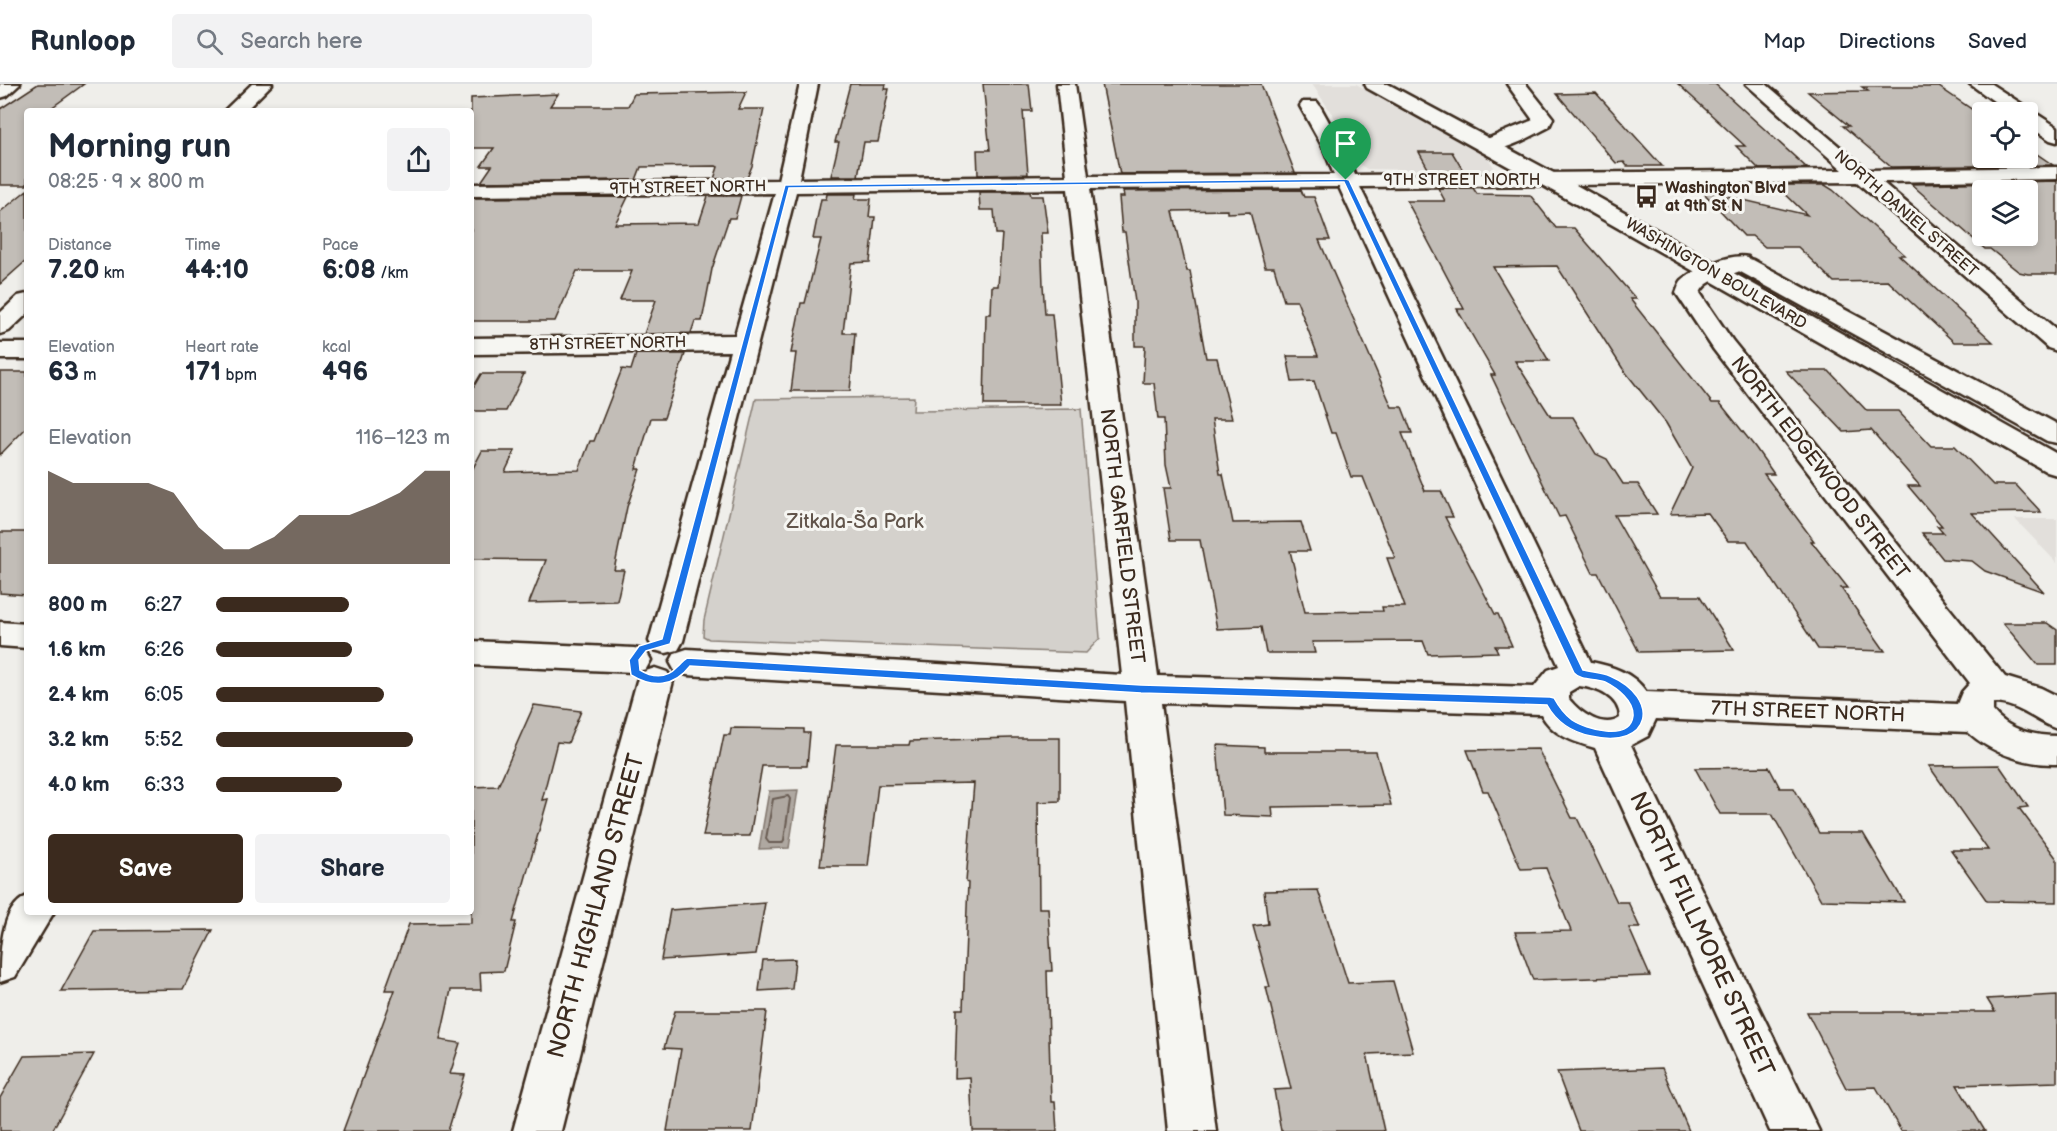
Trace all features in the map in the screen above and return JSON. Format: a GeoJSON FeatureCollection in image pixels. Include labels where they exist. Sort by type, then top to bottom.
{"type":"FeatureCollection","features":[{"type":"Feature","properties":{"kind":"street"},"geometry":{"type":"LineString","coordinates":[[0,92],[11,84]]}},
{"type":"Feature","properties":{"kind":"street"},"geometry":{"type":"LineString","coordinates":[[237,108],[263,84]]}},
{"type":"Feature","properties":{"kind":"street","name":"NORTH HIGHLAND STREET"},"geometry":{"type":"LineString","coordinates":[[537,1131],[787,186],[809,84]]}},
{"type":"Feature","properties":{"kind":"street","name":"NORTH GARFIELD STREET"},"geometry":{"type":"LineString","coordinates":[[1066,84],[1141,689],[1192,1131]]}},
{"type":"Feature","properties":{"kind":"street","name":"WASHINGTON BOULEVARD"},"geometry":{"type":"LineString","coordinates":[[1374,84],[1547,179],[1724,262],[2057,435]]}},
{"type":"Feature","properties":{"kind":"street","name":"WASHINGTON BOULEVARD"},"geometry":{"type":"LineString","coordinates":[[1410,84],[1659,218]]}},
{"type":"Feature","properties":{"kind":"street"},"geometry":{"type":"LineString","coordinates":[[1486,145],[1513,138],[1542,123],[1543,118],[1516,84]]}},
{"type":"Feature","properties":{"kind":"street","name":"NORTH DANIEL STREET"},"geometry":{"type":"LineString","coordinates":[[1755,84],[2057,343]]}},
{"type":"Feature","properties":{"kind":"street"},"geometry":{"type":"LineString","coordinates":[[1978,84],[2006,102]]}},
{"type":"Feature","properties":{"kind":"street"},"geometry":{"type":"LineString","coordinates":[[1304,96],[1334,149],[1346,180],[1579,673]]}},
{"type":"Feature","properties":{"kind":"street"},"geometry":{"type":"LineString","coordinates":[[2038,124],[2057,136]]}},
{"type":"Feature","properties":{"kind":"street","name":"9TH STREET NORTH"},"geometry":{"type":"LineString","coordinates":[[474,190],[1078,182],[1588,180],[2057,173]]}},
{"type":"Feature","properties":{"kind":"street","name":"WASHINGTON BOULEVARD"},"geometry":{"type":"LineString","coordinates":[[1724,262],[2057,466]]}},
{"type":"Feature","properties":{"kind":"street","name":"NORTH EDGEWOOD STREET"},"geometry":{"type":"LineString","coordinates":[[1724,262],[1691,285],[1688,293],[1723,345],[1987,704]]}},
{"type":"Feature","properties":{"kind":"street"},"geometry":{"type":"LineString","coordinates":[[0,326],[24,304]]}},
{"type":"Feature","properties":{"kind":"street","name":"8TH STREET NORTH"},"geometry":{"type":"LineString","coordinates":[[474,346],[746,343]]}},
{"type":"Feature","properties":{"kind":"street"},"geometry":{"type":"LineString","coordinates":[[0,351],[24,351]]}},
{"type":"Feature","properties":{"kind":"street"},"geometry":{"type":"LineString","coordinates":[[0,634],[24,636]]}},
{"type":"Feature","properties":{"kind":"street"},"geometry":{"type":"LineString","coordinates":[[474,653],[661,661],[1141,689],[1550,701]]}},
{"type":"Feature","properties":{"kind":"street"},"geometry":{"type":"LineString","coordinates":[[1579,673],[1607,678],[1630,694],[1639,714],[1637,723],[1621,735],[1594,735],[1572,725],[1556,712],[1550,701],[1552,685],[1559,678],[1579,673]]}},
{"type":"Feature","properties":{"kind":"street","name":"7TH STREET NORTH"},"geometry":{"type":"LineString","coordinates":[[1636,705],[1987,704],[2025,695],[2040,702],[2057,715]]}},
{"type":"Feature","properties":{"kind":"street"},"geometry":{"type":"LineString","coordinates":[[1987,704],[2000,737],[2015,745],[2053,756]]}},
{"type":"Feature","properties":{"kind":"street","name":"NORTH FILLMORE STREET"},"geometry":{"type":"LineString","coordinates":[[1608,736],[1796,1131]]}},
{"type":"Feature","properties":{"kind":"street"},"geometry":{"type":"LineString","coordinates":[[0,963],[31,915]]}},
{"type":"Feature","properties":{"kind":"shaded area"},"geometry":{"type":"Polygon","coordinates":[[[1312,84],[1356,84],[1487,157],[1494,167],[1490,171],[1367,169],[1360,165],[1339,124],[1312,84]]]}},
{"type":"Feature","properties":{"kind":"shaded area"},"geometry":{"type":"Polygon","coordinates":[[[2015,519],[2057,519],[2057,563],[2015,519]]]}},
{"type":"Feature","properties":{"kind":"green space","name":"Zitkala-Ša Park"},"geometry":{"type":"Polygon","coordinates":[[[914,397],[913,411],[1081,409],[1100,638],[1086,653],[709,639],[703,636],[704,620],[756,399],[914,397]]]}},
{"type":"Feature","properties":{"kind":"water"},"geometry":{"type":"Polygon","coordinates":[[[798,790],[789,848],[759,849],[769,791],[798,790]]]}},
{"type":"Feature","properties":{"kind":"building"},"geometry":{"type":"Polygon","coordinates":[[[38,84],[84,84],[51,108],[24,108],[24,185],[0,185],[0,109],[38,84]]]}},
{"type":"Feature","properties":{"kind":"building"},"geometry":{"type":"Polygon","coordinates":[[[850,84],[886,84],[885,89],[889,89],[878,142],[864,142],[858,176],[831,176],[839,142],[835,142],[850,84]]]}},
{"type":"Feature","properties":{"kind":"building"},"geometry":{"type":"Polygon","coordinates":[[[983,84],[1029,84],[1032,111],[1023,111],[1028,174],[978,175],[977,150],[990,150],[983,84]]]}},
{"type":"Feature","properties":{"kind":"building"},"geometry":{"type":"Polygon","coordinates":[[[1102,84],[1261,84],[1295,173],[1120,174],[1102,84]]]}},
{"type":"Feature","properties":{"kind":"building"},"geometry":{"type":"Polygon","coordinates":[[[1678,84],[1715,84],[1807,168],[1759,169],[1736,146],[1745,146],[1678,84]]]}},
{"type":"Feature","properties":{"kind":"building"},"geometry":{"type":"Polygon","coordinates":[[[1862,87],[1939,87],[1972,110],[1972,166],[1891,167],[1843,126],[1849,126],[1808,92],[1868,91],[1862,87]]]}},
{"type":"Feature","properties":{"kind":"building"},"geometry":{"type":"Polygon","coordinates":[[[746,92],[738,109],[764,109],[752,166],[747,178],[714,179],[718,167],[716,166],[641,167],[636,180],[481,182],[492,166],[481,166],[494,148],[474,148],[474,108],[471,108],[471,98],[558,94],[550,106],[628,106],[634,94],[746,92]]]}},
{"type":"Feature","properties":{"kind":"building"},"geometry":{"type":"Polygon","coordinates":[[[1596,93],[1662,166],[1627,166],[1624,162],[1616,163],[1557,94],[1596,93]]]}},
{"type":"Feature","properties":{"kind":"building"},"geometry":{"type":"Polygon","coordinates":[[[1419,152],[1452,152],[1464,172],[1430,172],[1419,152]]]}},
{"type":"Feature","properties":{"kind":"building"},"geometry":{"type":"Polygon","coordinates":[[[2038,155],[2053,165],[2038,165],[2038,155]]]}},
{"type":"Feature","properties":{"kind":"building"},"geometry":{"type":"Polygon","coordinates":[[[2038,181],[2057,181],[2057,274],[2019,272],[1990,249],[1982,246],[2038,246],[2038,181]]]}},
{"type":"Feature","properties":{"kind":"building"},"geometry":{"type":"Polygon","coordinates":[[[1972,183],[1972,238],[1911,184],[1972,183]]]}},
{"type":"Feature","properties":{"kind":"building"},"geometry":{"type":"Polygon","coordinates":[[[1776,185],[1825,185],[1833,190],[1905,255],[1899,255],[1993,342],[1954,342],[1888,281],[1834,282],[1798,247],[1765,247],[1752,236],[1744,236],[1701,190],[1807,215],[1776,185]]]}},
{"type":"Feature","properties":{"kind":"building"},"geometry":{"type":"Polygon","coordinates":[[[1438,188],[1473,188],[1477,194],[1530,195],[1556,228],[1574,228],[1636,299],[1630,299],[1712,403],[1720,403],[1755,447],[1774,474],[1764,474],[1814,541],[1811,541],[1848,588],[1841,588],[1885,651],[1818,649],[1747,541],[1728,541],[1708,513],[1670,514],[1692,468],[1666,423],[1623,369],[1557,266],[1493,267],[1549,361],[1515,361],[1551,417],[1573,417],[1596,454],[1607,459],[1623,484],[1638,484],[1657,514],[1614,515],[1660,596],[1700,596],[1734,650],[1639,652],[1598,573],[1593,573],[1565,516],[1559,517],[1491,375],[1495,375],[1457,309],[1464,309],[1407,201],[1445,201],[1438,188]]]}},
{"type":"Feature","properties":{"kind":"building"},"geometry":{"type":"Polygon","coordinates":[[[1301,190],[1304,197],[1314,197],[1330,240],[1319,240],[1392,407],[1402,407],[1412,433],[1402,433],[1425,491],[1441,491],[1453,517],[1445,517],[1495,614],[1498,614],[1512,646],[1495,646],[1498,652],[1428,654],[1423,641],[1312,642],[1315,653],[1266,653],[1261,627],[1217,629],[1200,540],[1171,540],[1163,488],[1171,488],[1166,465],[1164,419],[1158,419],[1154,383],[1143,383],[1145,346],[1135,346],[1135,302],[1125,232],[1122,232],[1119,197],[1124,197],[1123,191],[1301,190]],[[1227,210],[1173,211],[1187,271],[1190,271],[1206,358],[1217,358],[1232,419],[1212,419],[1220,474],[1223,474],[1233,523],[1301,522],[1310,551],[1290,551],[1305,612],[1383,611],[1382,607],[1405,607],[1387,558],[1395,558],[1363,477],[1351,477],[1336,433],[1331,433],[1314,381],[1292,382],[1287,356],[1318,356],[1297,301],[1284,301],[1274,267],[1265,267],[1250,212],[1227,213],[1227,210]]]}},
{"type":"Feature","properties":{"kind":"building"},"geometry":{"type":"Polygon","coordinates":[[[24,192],[24,263],[0,284],[0,212],[24,192]]]}},
{"type":"Feature","properties":{"kind":"building"},"geometry":{"type":"Polygon","coordinates":[[[979,192],[1030,192],[1031,196],[1043,196],[1048,233],[1041,233],[1045,314],[1052,314],[1061,405],[984,405],[986,314],[991,314],[992,286],[998,286],[1002,234],[996,234],[994,210],[980,210],[979,192]]]}},
{"type":"Feature","properties":{"kind":"building"},"geometry":{"type":"Polygon","coordinates":[[[827,194],[856,194],[855,199],[871,199],[869,217],[875,217],[870,262],[851,263],[843,333],[855,333],[850,391],[791,391],[796,353],[791,353],[801,303],[805,303],[821,239],[813,239],[821,199],[826,199],[827,194]]]}},
{"type":"Feature","properties":{"kind":"building"},"geometry":{"type":"Polygon","coordinates":[[[708,196],[741,196],[735,218],[729,218],[712,269],[702,321],[695,321],[691,333],[644,334],[656,300],[620,300],[632,271],[577,271],[555,321],[474,321],[474,198],[628,197],[615,224],[699,223],[708,196]]]}},
{"type":"Feature","properties":{"kind":"building"},"geometry":{"type":"Polygon","coordinates":[[[636,354],[685,354],[664,418],[651,418],[636,469],[640,469],[627,507],[614,570],[624,570],[617,601],[529,603],[546,560],[474,559],[474,466],[482,451],[515,451],[505,472],[579,470],[590,441],[594,441],[622,369],[631,370],[636,354]]]}},
{"type":"Feature","properties":{"kind":"building"},"geometry":{"type":"Polygon","coordinates":[[[1786,371],[1829,371],[1867,411],[1898,411],[1931,446],[1955,446],[1993,485],[2016,485],[2041,512],[1972,513],[2044,592],[1985,571],[1972,561],[1943,559],[1922,533],[1943,533],[1937,526],[1942,526],[1908,486],[1920,486],[1871,430],[1844,432],[1786,371]]]}},
{"type":"Feature","properties":{"kind":"building"},"geometry":{"type":"Polygon","coordinates":[[[0,372],[24,372],[24,430],[0,455],[0,372]]]}},
{"type":"Feature","properties":{"kind":"building"},"geometry":{"type":"Polygon","coordinates":[[[481,374],[524,374],[506,411],[474,411],[474,386],[481,374]]]}},
{"type":"Feature","properties":{"kind":"building"},"geometry":{"type":"Polygon","coordinates":[[[0,532],[24,532],[24,595],[0,593],[0,532]]]}},
{"type":"Feature","properties":{"kind":"building"},"geometry":{"type":"Polygon","coordinates":[[[2003,623],[2047,623],[2057,630],[2057,665],[2038,665],[2003,623]]]}},
{"type":"Feature","properties":{"kind":"building"},"geometry":{"type":"Polygon","coordinates":[[[534,705],[581,711],[568,743],[557,742],[542,800],[548,799],[513,922],[516,922],[504,971],[480,972],[481,990],[451,990],[440,1040],[460,1043],[450,1074],[465,1075],[448,1131],[343,1131],[395,990],[385,990],[409,924],[471,923],[471,915],[474,915],[474,787],[498,786],[534,705]]]}},
{"type":"Feature","properties":{"kind":"building"},"geometry":{"type":"Polygon","coordinates":[[[731,728],[804,729],[804,733],[810,733],[807,766],[762,766],[750,836],[703,836],[724,735],[730,735],[731,728]]]}},
{"type":"Feature","properties":{"kind":"building"},"geometry":{"type":"Polygon","coordinates":[[[1060,738],[1060,801],[1038,802],[1039,908],[1048,908],[1052,971],[1047,971],[1051,1102],[1055,1102],[1057,1131],[973,1131],[970,1077],[955,1078],[957,1009],[963,1009],[968,883],[966,882],[974,783],[878,785],[868,866],[820,866],[836,745],[909,745],[910,741],[1060,738]]]}},
{"type":"Feature","properties":{"kind":"building"},"geometry":{"type":"Polygon","coordinates":[[[1217,745],[1264,747],[1264,752],[1376,752],[1391,805],[1272,807],[1273,817],[1223,815],[1217,745]]]}},
{"type":"Feature","properties":{"kind":"building"},"geometry":{"type":"Polygon","coordinates":[[[1538,749],[1572,818],[1577,818],[1617,902],[1628,902],[1640,928],[1629,928],[1650,976],[1533,980],[1515,932],[1571,931],[1546,868],[1521,869],[1488,791],[1483,791],[1467,750],[1538,749]]]}},
{"type":"Feature","properties":{"kind":"building"},"geometry":{"type":"Polygon","coordinates":[[[1999,765],[2028,807],[2019,808],[2057,859],[2057,902],[1987,901],[1951,850],[1988,850],[1929,766],[1999,765]]]}},
{"type":"Feature","properties":{"kind":"building"},"geometry":{"type":"Polygon","coordinates":[[[1769,767],[1780,788],[1794,788],[1819,833],[1863,833],[1904,902],[1821,900],[1772,814],[1720,814],[1695,768],[1769,767]]]}},
{"type":"Feature","properties":{"kind":"building"},"geometry":{"type":"Polygon","coordinates":[[[1318,890],[1348,983],[1393,981],[1413,1052],[1367,1054],[1384,1131],[1281,1131],[1274,1090],[1291,1089],[1266,987],[1270,987],[1253,926],[1268,924],[1264,891],[1318,890]]]}},
{"type":"Feature","properties":{"kind":"building"},"geometry":{"type":"Polygon","coordinates":[[[765,903],[756,954],[661,960],[670,910],[765,903]]]}},
{"type":"Feature","properties":{"kind":"building"},"geometry":{"type":"Polygon","coordinates":[[[213,930],[183,989],[61,991],[94,931],[213,930]]]}},
{"type":"Feature","properties":{"kind":"building"},"geometry":{"type":"Polygon","coordinates":[[[795,959],[792,989],[759,991],[763,960],[795,959]]]}},
{"type":"Feature","properties":{"kind":"building"},"geometry":{"type":"Polygon","coordinates":[[[2057,995],[2057,1082],[1957,1085],[1985,1131],[1901,1131],[1876,1087],[1846,1088],[1807,1012],[1995,1012],[1987,999],[2057,995]]]}},
{"type":"Feature","properties":{"kind":"building"},"geometry":{"type":"Polygon","coordinates":[[[675,1011],[767,1011],[752,1131],[667,1131],[681,1049],[664,1048],[675,1011]]]}},
{"type":"Feature","properties":{"kind":"building"},"geometry":{"type":"Polygon","coordinates":[[[94,1054],[52,1131],[0,1131],[0,1098],[24,1056],[94,1054]]]}},
{"type":"Feature","properties":{"kind":"building"},"geometry":{"type":"Polygon","coordinates":[[[1662,1068],[1689,1131],[1579,1131],[1557,1072],[1662,1068]]]}},
{"type":"Feature","properties":{"kind":"place","name":"Washington Blvd at 9th St N"},"geometry":{"type":"Point","coordinates":[1647,197]}},
{"type":"Feature","properties":{"kind":"route"},"geometry":{"type":"LineString","coordinates":[[1346,180],[1579,673],[1607,678],[1630,694],[1639,714],[1637,723],[1630,730],[1621,735],[1594,735],[1566,721],[1556,712],[1550,701],[1141,689],[687,662],[679,673],[656,681],[639,677],[634,672],[634,660],[637,654],[650,645],[666,641],[787,186],[1346,180]]}}]}
